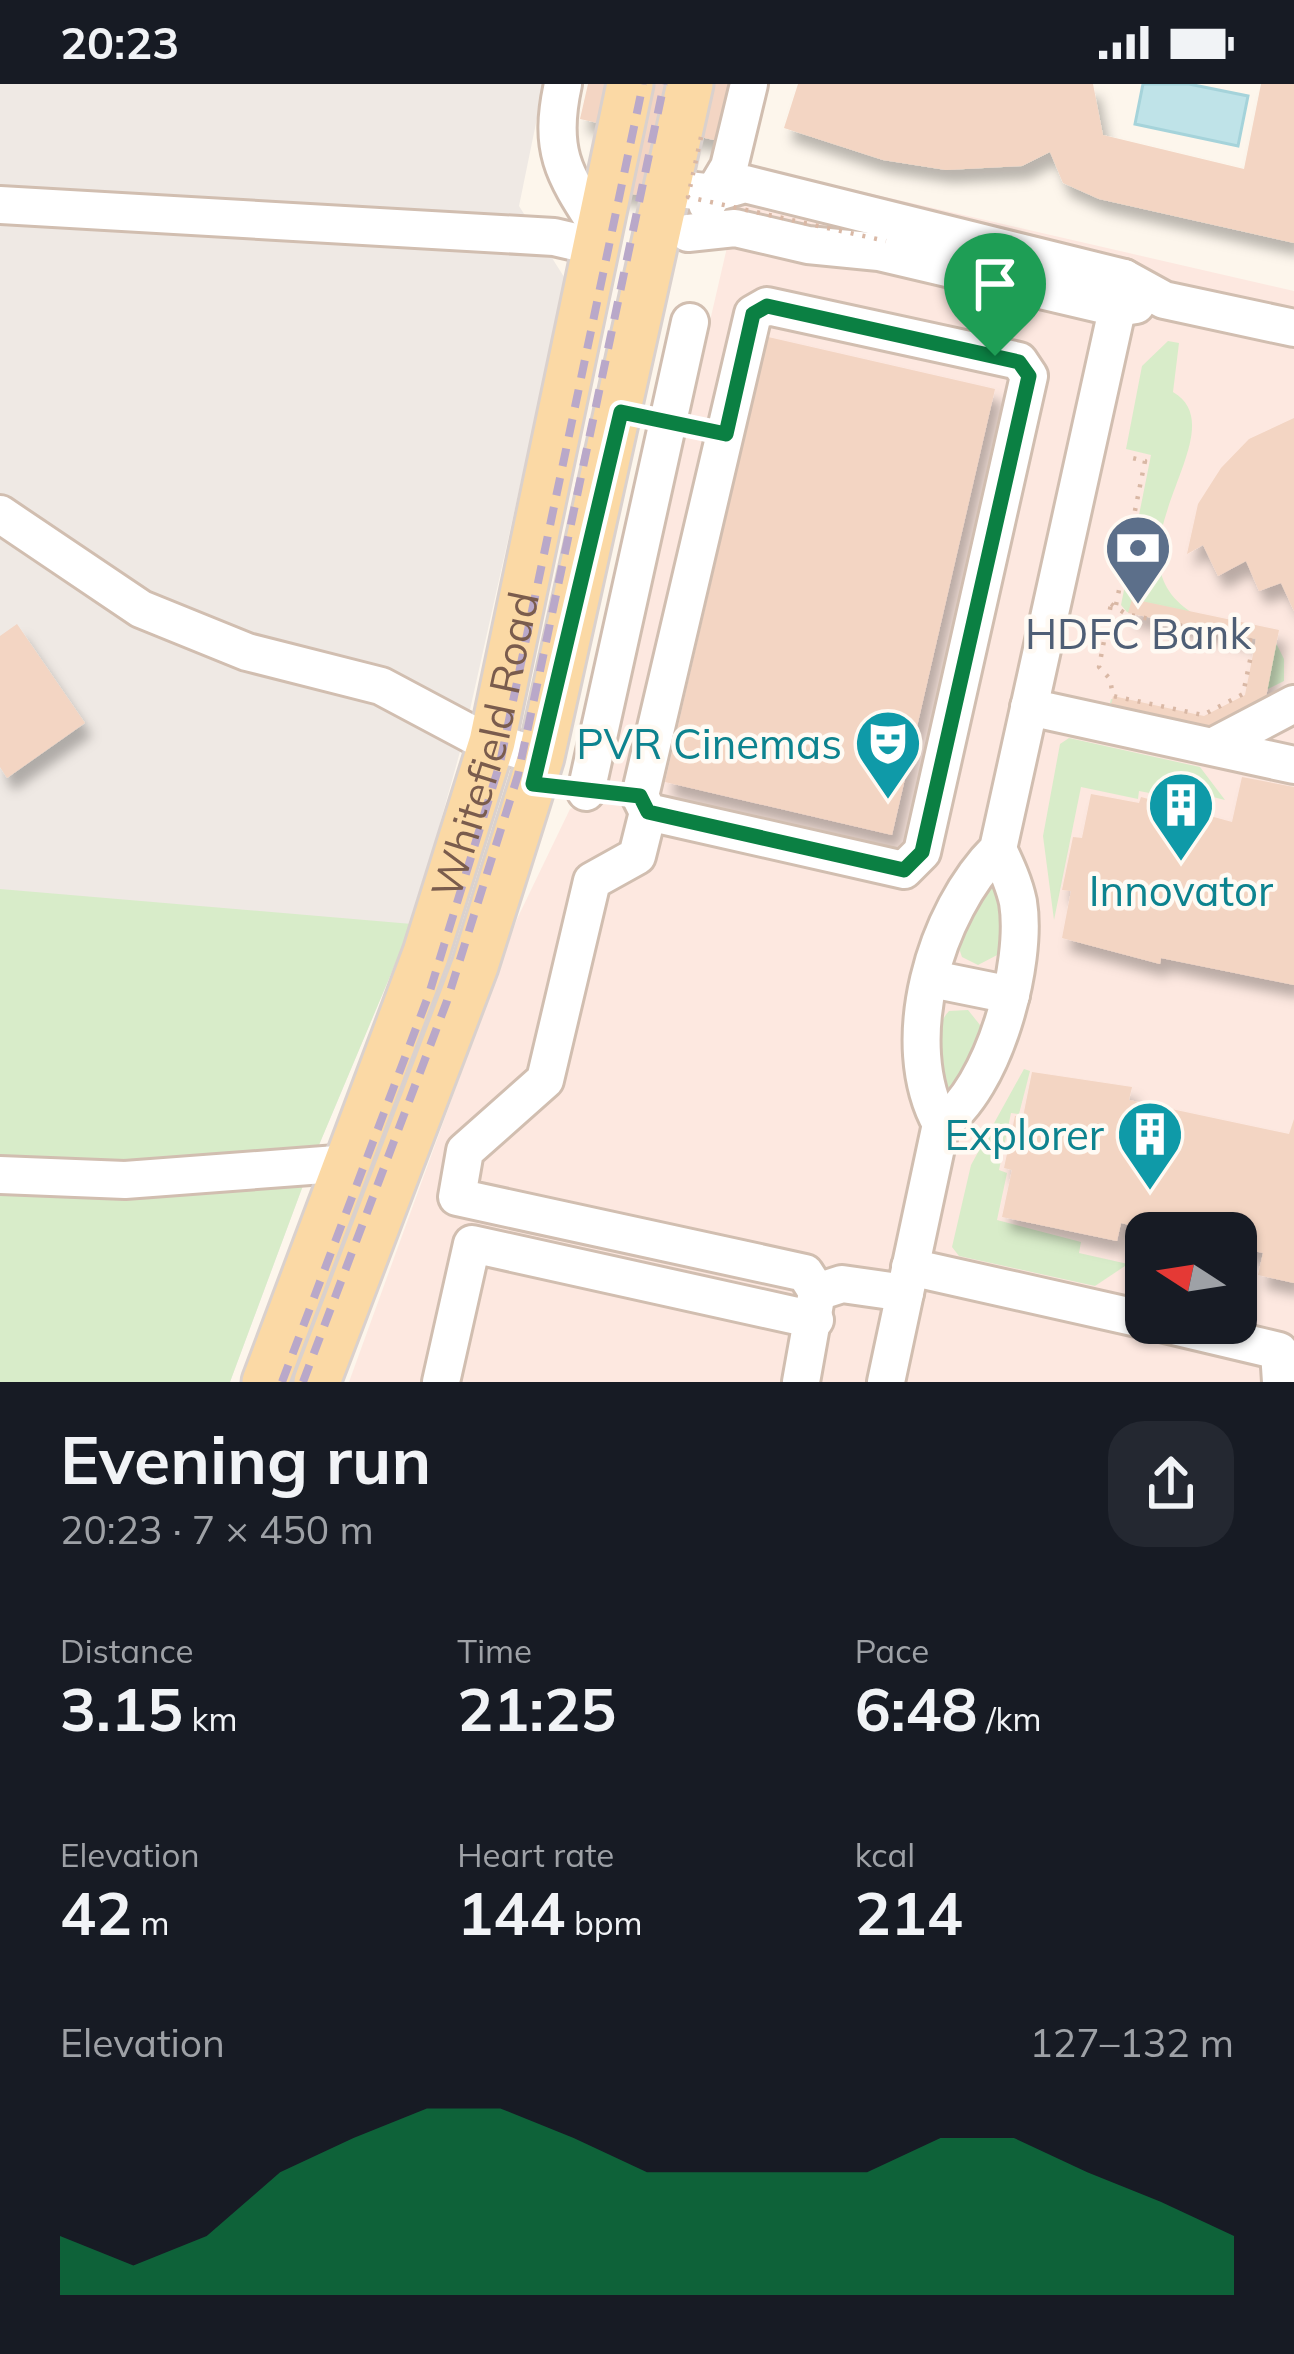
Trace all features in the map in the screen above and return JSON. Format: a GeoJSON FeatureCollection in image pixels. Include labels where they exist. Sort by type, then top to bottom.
{"type":"FeatureCollection","features":[{"type":"Feature","properties":{"kind":"main road","name":"Whitefield Road"},"geometry":{"type":"LineString","coordinates":[[265,1382],[426,953],[492,742],[630,84]]}},
{"type":"Feature","properties":{"kind":"main road","name":"Whitefield Road"},"geometry":{"type":"LineString","coordinates":[[317,1382],[475,966],[537,771],[621,412],[695,206],[690,84]]}},
{"type":"Feature","properties":{"kind":"street"},"geometry":{"type":"LineString","coordinates":[[0,205],[599,238],[559,164],[555,122],[563,84]]}},
{"type":"Feature","properties":{"kind":"street","name":"Whitefield Road"},"geometry":{"type":"LineString","coordinates":[[695,206],[730,167],[748,84]]}},
{"type":"Feature","properties":{"kind":"street"},"geometry":{"type":"LineString","coordinates":[[695,206],[1120,293]]}},
{"type":"Feature","properties":{"kind":"street"},"geometry":{"type":"LineString","coordinates":[[695,206],[735,228],[808,245],[879,252],[1164,300],[1294,328]]}},
{"type":"Feature","properties":{"kind":"street"},"geometry":{"type":"LineString","coordinates":[[886,1382],[941,1124],[930,1104],[924,1015],[938,946],[963,896],[998,849],[1120,293]]}},
{"type":"Feature","properties":{"kind":"street"},"geometry":{"type":"LineString","coordinates":[[0,514],[141,609],[247,652],[381,686],[492,742],[537,771],[586,791],[637,791],[904,870],[922,852],[1029,376],[1019,362],[767,306],[753,314],[726,434],[662,586],[586,791]]}},
{"type":"Feature","properties":{"kind":"street"},"geometry":{"type":"LineString","coordinates":[[690,322],[668,422],[662,586],[637,791],[638,856],[592,881],[545,1080],[465,1151],[457,1197],[805,1273],[816,1306],[801,1382]]}},
{"type":"Feature","properties":{"kind":"street"},"geometry":{"type":"LineString","coordinates":[[621,412],[726,434]]}},
{"type":"Feature","properties":{"kind":"street"},"geometry":{"type":"LineString","coordinates":[[586,568],[662,586]]}},
{"type":"Feature","properties":{"kind":"street"},"geometry":{"type":"LineString","coordinates":[[1214,746],[1294,704]]}},
{"type":"Feature","properties":{"kind":"street"},"geometry":{"type":"LineString","coordinates":[[1029,707],[1294,765]]}},
{"type":"Feature","properties":{"kind":"street"},"geometry":{"type":"LineString","coordinates":[[941,1124],[958,1113],[976,1084],[1011,995],[1018,906],[998,849]]}},
{"type":"Feature","properties":{"kind":"street"},"geometry":{"type":"LineString","coordinates":[[932,979],[1011,995]]}},
{"type":"Feature","properties":{"kind":"street"},"geometry":{"type":"LineString","coordinates":[[0,1175],[125,1180],[350,1163]]}},
{"type":"Feature","properties":{"kind":"street"},"geometry":{"type":"LineString","coordinates":[[441,1382],[472,1244],[816,1306]]}},
{"type":"Feature","properties":{"kind":"street"},"geometry":{"type":"LineString","coordinates":[[816,1306],[842,1284],[908,1280],[1125,1316]]}},
{"type":"Feature","properties":{"kind":"street"},"geometry":{"type":"LineString","coordinates":[[1250,1344],[1279,1351],[1281,1382]]}},
{"type":"Feature","properties":{"kind":"path"},"geometry":{"type":"LineString","coordinates":[[701,137],[688,197],[886,241]]}},
{"type":"Feature","properties":{"kind":"path"},"geometry":{"type":"LineString","coordinates":[[1116,604],[1144,461],[1128,457]]}},
{"type":"Feature","properties":{"kind":"path"},"geometry":{"type":"LineString","coordinates":[[1111,604],[1116,604],[1126,614],[1254,640],[1244,694],[1204,715],[1113,695],[1110,679],[1099,667],[1111,604]]}},
{"type":"Feature","properties":{"kind":"path"},"geometry":{"type":"LineString","coordinates":[[1091,621],[1087,641],[1103,645]]}},
{"type":"Feature","properties":{"kind":"shaded area"},"geometry":{"type":"Polygon","coordinates":[[[0,84],[544,84],[519,206],[566,280],[463,741],[412,924],[311,1164],[230,1382],[0,1382],[0,84]]]}},
{"type":"Feature","properties":{"kind":"shaded area"},"geometry":{"type":"Polygon","coordinates":[[[746,165],[1294,291],[1294,1382],[349,1382],[517,919],[570,809],[601,793],[746,165]]]}},
{"type":"Feature","properties":{"kind":"green space"},"geometry":{"type":"Polygon","coordinates":[[[1168,341],[1179,343],[1173,392],[1189,410],[1192,434],[1163,524],[1159,556],[1165,585],[1197,616],[1275,641],[1284,659],[1284,681],[1197,724],[1110,703],[1111,699],[1205,717],[1246,696],[1257,639],[1127,612],[1121,605],[1151,455],[1126,449],[1142,366],[1168,341]]]}},
{"type":"Feature","properties":{"kind":"green space"},"geometry":{"type":"Polygon","coordinates":[[[1069,738],[1200,767],[1225,800],[1193,792],[1191,801],[1139,791],[1138,799],[1081,787],[1054,920],[1043,836],[1060,744],[1069,738]]]}},
{"type":"Feature","properties":{"kind":"green space"},"geometry":{"type":"Polygon","coordinates":[[[992,881],[1000,888],[1001,953],[978,965],[962,957],[960,937],[992,881]]]}},
{"type":"Feature","properties":{"kind":"green space"},"geometry":{"type":"Polygon","coordinates":[[[0,889],[412,924],[311,1164],[230,1382],[0,1382],[0,889]]]}},
{"type":"Feature","properties":{"kind":"green space"},"geometry":{"type":"Polygon","coordinates":[[[968,1010],[984,1030],[981,1044],[947,1092],[939,1062],[940,1028],[949,1011],[968,1010]]]}},
{"type":"Feature","properties":{"kind":"green space"},"geometry":{"type":"Polygon","coordinates":[[[1024,1069],[1030,1071],[1019,1114],[1011,1113],[999,1170],[1007,1173],[997,1220],[1081,1242],[1079,1253],[1125,1266],[1095,1286],[959,1256],[952,1247],[971,1165],[1024,1069]]]}},
{"type":"Feature","properties":{"kind":"water"},"geometry":{"type":"Polygon","coordinates":[[[1143,84],[1189,84],[1248,96],[1238,146],[1135,124],[1143,84]]]}},
{"type":"Feature","properties":{"kind":"building"},"geometry":{"type":"Polygon","coordinates":[[[588,84],[737,84],[723,142],[687,134],[672,203],[584,183],[598,123],[580,119],[588,84]]]}},
{"type":"Feature","properties":{"kind":"building"},"geometry":{"type":"Polygon","coordinates":[[[798,84],[1093,84],[1103,135],[1244,169],[1261,84],[1294,84],[1294,243],[1099,199],[1063,183],[1050,152],[1022,166],[946,170],[883,160],[784,128],[798,84]]]}},
{"type":"Feature","properties":{"kind":"building"},"geometry":{"type":"Polygon","coordinates":[[[768,337],[995,389],[892,835],[665,782],[768,337]]]}},
{"type":"Feature","properties":{"kind":"building"},"geometry":{"type":"Polygon","coordinates":[[[1294,418],[1294,611],[1281,583],[1259,591],[1246,561],[1218,576],[1203,545],[1187,554],[1198,504],[1221,468],[1249,439],[1294,418]]]}},
{"type":"Feature","properties":{"kind":"building"},"geometry":{"type":"Polygon","coordinates":[[[1132,599],[1279,630],[1266,697],[1203,729],[1110,710],[1113,696],[1204,716],[1245,695],[1256,639],[1128,613],[1132,599]]]}},
{"type":"Feature","properties":{"kind":"building"},"geometry":{"type":"Polygon","coordinates":[[[17,624],[85,723],[7,778],[0,767],[0,636],[17,624]]]}},
{"type":"Feature","properties":{"kind":"building","name":"Innovator"},"geometry":{"type":"Polygon","coordinates":[[[1242,777],[1294,787],[1294,985],[1161,958],[1160,964],[1062,938],[1071,891],[1062,890],[1073,837],[1082,838],[1091,794],[1139,803],[1141,797],[1232,822],[1242,777]]]}},
{"type":"Feature","properties":{"kind":"building","name":"Explorer"},"geometry":{"type":"Polygon","coordinates":[[[1032,1072],[1132,1087],[1129,1100],[1289,1134],[1294,1119],[1294,1283],[1258,1275],[1263,1253],[1257,1252],[1257,1212],[1125,1212],[1117,1241],[1002,1217],[1012,1170],[1004,1168],[1015,1116],[1023,1117],[1032,1072]]]}},
{"type":"Feature","properties":{"kind":"railway"},"geometry":{"type":"LineString","coordinates":[[282,1382],[429,994],[500,763],[643,84]]}},
{"type":"Feature","properties":{"kind":"railway"},"geometry":{"type":"LineString","coordinates":[[303,1382],[447,1001],[518,775],[664,84]]}},
{"type":"Feature","properties":{"kind":"place","name":"HDFC Bank"},"geometry":{"type":"Point","coordinates":[1138,607]}},
{"type":"Feature","properties":{"kind":"place","name":"PVR Cinemas"},"geometry":{"type":"Point","coordinates":[888,802]}},
{"type":"Feature","properties":{"kind":"place","name":"Innovator"},"geometry":{"type":"Point","coordinates":[1181,864]}},
{"type":"Feature","properties":{"kind":"place","name":"Explorer"},"geometry":{"type":"Point","coordinates":[1150,1193]}},
{"type":"Feature","properties":{"kind":"route"},"geometry":{"type":"LineString","coordinates":[[767,306],[995,356],[1019,362],[1029,376],[922,852],[904,870],[648,812],[640,796],[533,784],[621,412],[726,434],[753,314],[767,306]]}}]}
